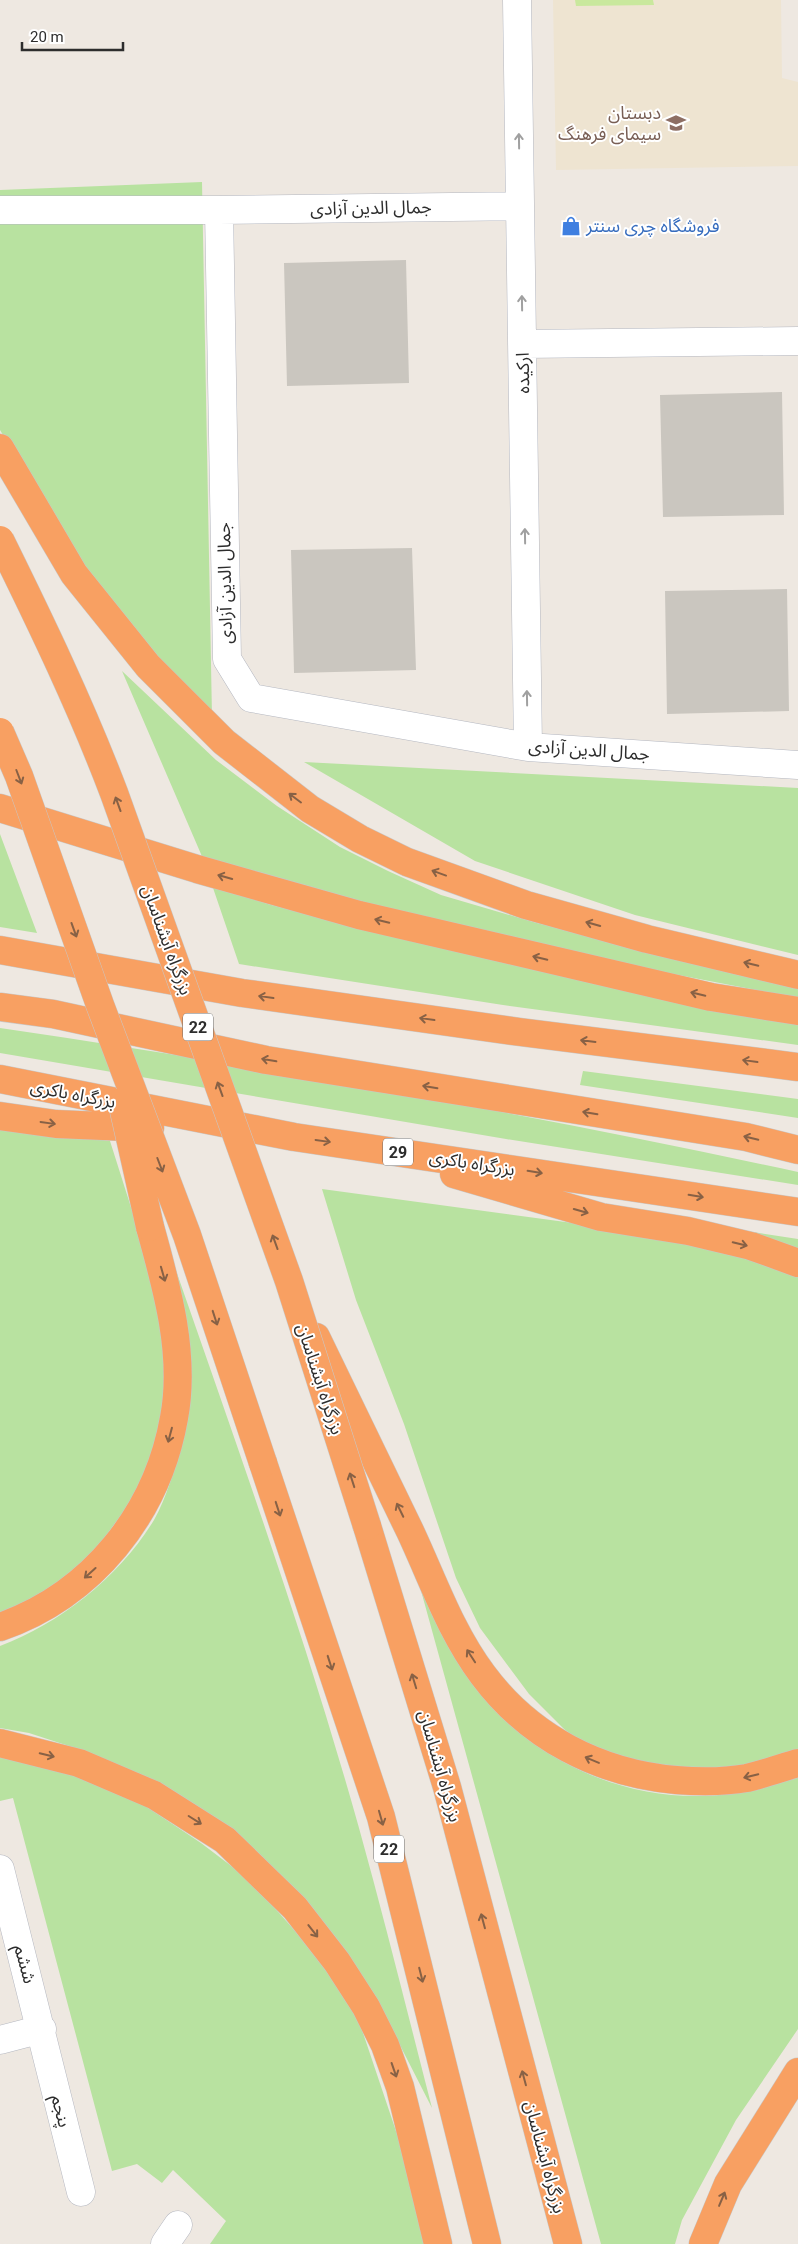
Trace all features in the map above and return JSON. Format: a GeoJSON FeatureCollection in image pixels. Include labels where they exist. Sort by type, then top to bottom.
{"type":"FeatureCollection","features":[{"type":"Feature","properties":{"kind":"highway"},"geometry":{"type":"LineString","coordinates":[[0,448],[74,574],[148,666],[224,742],[310,810],[360,839],[407,862],[526,906],[647,939],[798,975]]}},
{"type":"Feature","properties":{"kind":"highway","name":"بزرگراه آبشناسان"},"geometry":{"type":"LineString","coordinates":[[0,540],[47,637],[100,757],[289,1281],[447,1787],[568,2244]]}},
{"type":"Feature","properties":{"kind":"highway","name":"22"},"geometry":{"type":"LineString","coordinates":[[0,732],[19,776],[100,1005],[187,1234],[381,1817],[487,2244]]}},
{"type":"Feature","properties":{"kind":"highway"},"geometry":{"type":"LineString","coordinates":[[0,808],[197,869],[359,915],[711,997],[798,1011]]}},
{"type":"Feature","properties":{"kind":"highway"},"geometry":{"type":"LineString","coordinates":[[0,950],[242,993],[798,1068]]}},
{"type":"Feature","properties":{"kind":"highway"},"geometry":{"type":"LineString","coordinates":[[0,1627],[38,1610],[79,1584],[124,1539],[147,1500],[164,1455],[174,1418],[177,1380],[175,1336],[168,1290],[150,1227],[100,1005]]}},
{"type":"Feature","properties":{"kind":"highway"},"geometry":{"type":"LineString","coordinates":[[0,1007],[53,1014],[266,1060],[746,1137],[798,1150]]}},
{"type":"Feature","properties":{"kind":"highway","name":"بزرگراه باکری"},"geometry":{"type":"LineString","coordinates":[[0,1079],[280,1134],[798,1212]]}},
{"type":"Feature","properties":{"kind":"highway"},"geometry":{"type":"LineString","coordinates":[[0,1116],[56,1124],[280,1134]]}},
{"type":"Feature","properties":{"kind":"highway"},"geometry":{"type":"LineString","coordinates":[[350,1144],[601,1217],[696,1233],[750,1246],[798,1263]]}},
{"type":"Feature","properties":{"kind":"highway"},"geometry":{"type":"LineString","coordinates":[[289,1281],[411,1534],[440,1602],[462,1643],[483,1675],[508,1704],[531,1726],[583,1756],[623,1771],[647,1776],[696,1781],[720,1781],[748,1778],[798,1763]]}},
{"type":"Feature","properties":{"kind":"highway"},"geometry":{"type":"LineString","coordinates":[[0,1743],[79,1763],[154,1795],[225,1840],[295,1908],[337,1962],[366,2007],[385,2045],[400,2087],[438,2244]]}},
{"type":"Feature","properties":{"kind":"highway"},"geometry":{"type":"LineString","coordinates":[[703,2244],[728,2184],[789,2092],[798,2072]]}},
{"type":"Feature","properties":{"kind":"street","name":"ارکیده"},"geometry":{"type":"LineString","coordinates":[[516,0],[528,747]]}},
{"type":"Feature","properties":{"kind":"street","name":"جمال الدین آزادی"},"geometry":{"type":"LineString","coordinates":[[520,206],[219,210],[226,659],[251,698],[528,747],[798,765]]}},
{"type":"Feature","properties":{"kind":"street"},"geometry":{"type":"LineString","coordinates":[[0,210],[219,210]]}},
{"type":"Feature","properties":{"kind":"street"},"geometry":{"type":"LineString","coordinates":[[522,344],[798,341]]}},
{"type":"Feature","properties":{"kind":"street","name":"ششم"},"geometry":{"type":"LineString","coordinates":[[0,1869],[42,2029]]}},
{"type":"Feature","properties":{"kind":"street"},"geometry":{"type":"LineString","coordinates":[[0,2040],[42,2029]]}},
{"type":"Feature","properties":{"kind":"street","name":"پنجم"},"geometry":{"type":"LineString","coordinates":[[42,2029],[81,2192]]}},
{"type":"Feature","properties":{"kind":"shaded area","name":"دبستان سیمای فرهنگ"},"geometry":{"type":"Polygon","coordinates":[[[553,0],[781,0],[782,78],[798,82],[798,166],[556,170],[553,0]]]}},
{"type":"Feature","properties":{"kind":"green space"},"geometry":{"type":"Polygon","coordinates":[[[575,0],[653,0],[654,5],[576,6],[575,0]]]}},
{"type":"Feature","properties":{"kind":"green space"},"geometry":{"type":"Polygon","coordinates":[[[202,182],[212,717],[108,600],[53,519],[0,430],[0,190],[202,182]]]}},
{"type":"Feature","properties":{"kind":"green space"},"geometry":{"type":"Polygon","coordinates":[[[122,671],[216,760],[277,806],[340,847],[388,871],[441,895],[537,923],[798,985],[798,998],[647,969],[501,937],[204,861],[122,671]]]}},
{"type":"Feature","properties":{"kind":"green space"},"geometry":{"type":"Polygon","coordinates":[[[304,762],[798,788],[798,955],[635,915],[475,861],[304,762]]]}},
{"type":"Feature","properties":{"kind":"green space"},"geometry":{"type":"Polygon","coordinates":[[[0,834],[37,933],[0,927],[0,834]]]}},
{"type":"Feature","properties":{"kind":"green space"},"geometry":{"type":"Polygon","coordinates":[[[212,885],[268,904],[328,920],[798,1023],[798,1045],[503,1005],[239,964],[212,885]]]}},
{"type":"Feature","properties":{"kind":"green space"},"geometry":{"type":"Polygon","coordinates":[[[0,1028],[400,1093],[599,1131],[798,1172],[798,1185],[506,1139],[0,1053],[0,1028]]]}},
{"type":"Feature","properties":{"kind":"green space"},"geometry":{"type":"Polygon","coordinates":[[[583,1071],[798,1099],[798,1118],[580,1085],[583,1071]]]}},
{"type":"Feature","properties":{"kind":"green space"},"geometry":{"type":"Polygon","coordinates":[[[0,1126],[110,1141],[155,1283],[166,1375],[162,1421],[149,1466],[135,1496],[89,1559],[48,1590],[0,1614],[0,1126]]]}},
{"type":"Feature","properties":{"kind":"green space"},"geometry":{"type":"Polygon","coordinates":[[[322,1189],[684,1238],[798,1276],[798,1749],[782,1756],[741,1766],[694,1770],[638,1764],[581,1742],[564,1729],[529,1694],[480,1628],[456,1578],[404,1424],[356,1300],[322,1189]]]}},
{"type":"Feature","properties":{"kind":"green space"},"geometry":{"type":"Polygon","coordinates":[[[599,1208],[798,1239],[798,1250],[599,1208]]]}},
{"type":"Feature","properties":{"kind":"green space"},"geometry":{"type":"Polygon","coordinates":[[[164,1236],[291,1604],[337,1753],[369,1863],[432,2108],[379,2004],[310,1910],[78,1749],[29,1733],[0,1728],[0,1646],[23,1636],[67,1611],[106,1578],[140,1541],[154,1520],[170,1483],[181,1445],[164,1236]]]}},
{"type":"Feature","properties":{"kind":"green space"},"geometry":{"type":"Polygon","coordinates":[[[420,1587],[436,1623],[455,1658],[491,1706],[529,1740],[583,1772],[612,1783],[643,1791],[673,1795],[705,1796],[744,1792],[798,1775],[798,2029],[736,2120],[682,2220],[675,2244],[601,2244],[420,1587]]]}},
{"type":"Feature","properties":{"kind":"green space"},"geometry":{"type":"Polygon","coordinates":[[[0,1753],[71,1773],[144,1805],[201,1843],[251,1881],[303,1940],[336,1981],[360,2024],[400,2143],[424,2244],[210,2244],[226,2221],[173,2170],[162,2183],[137,2164],[112,2171],[13,1798],[0,1801],[0,1753]]]}},
{"type":"Feature","properties":{"kind":"building"},"geometry":{"type":"Polygon","coordinates":[[[406,260],[409,383],[287,386],[284,263],[406,260]]]}},
{"type":"Feature","properties":{"kind":"building"},"geometry":{"type":"Polygon","coordinates":[[[782,392],[784,515],[663,517],[660,395],[782,392]]]}},
{"type":"Feature","properties":{"kind":"building"},"geometry":{"type":"Polygon","coordinates":[[[412,548],[416,670],[294,673],[291,550],[412,548]]]}},
{"type":"Feature","properties":{"kind":"building"},"geometry":{"type":"Polygon","coordinates":[[[787,589],[789,711],[667,714],[665,591],[787,589]]]}},
{"type":"Feature","properties":{"kind":"place","name":"دبستان سیمای فرهنگ"},"geometry":{"type":"Point","coordinates":[676,123]}},
{"type":"Feature","properties":{"kind":"place","name":"فروشگاه چری سنتر"},"geometry":{"type":"Point","coordinates":[571,226]}}]}
